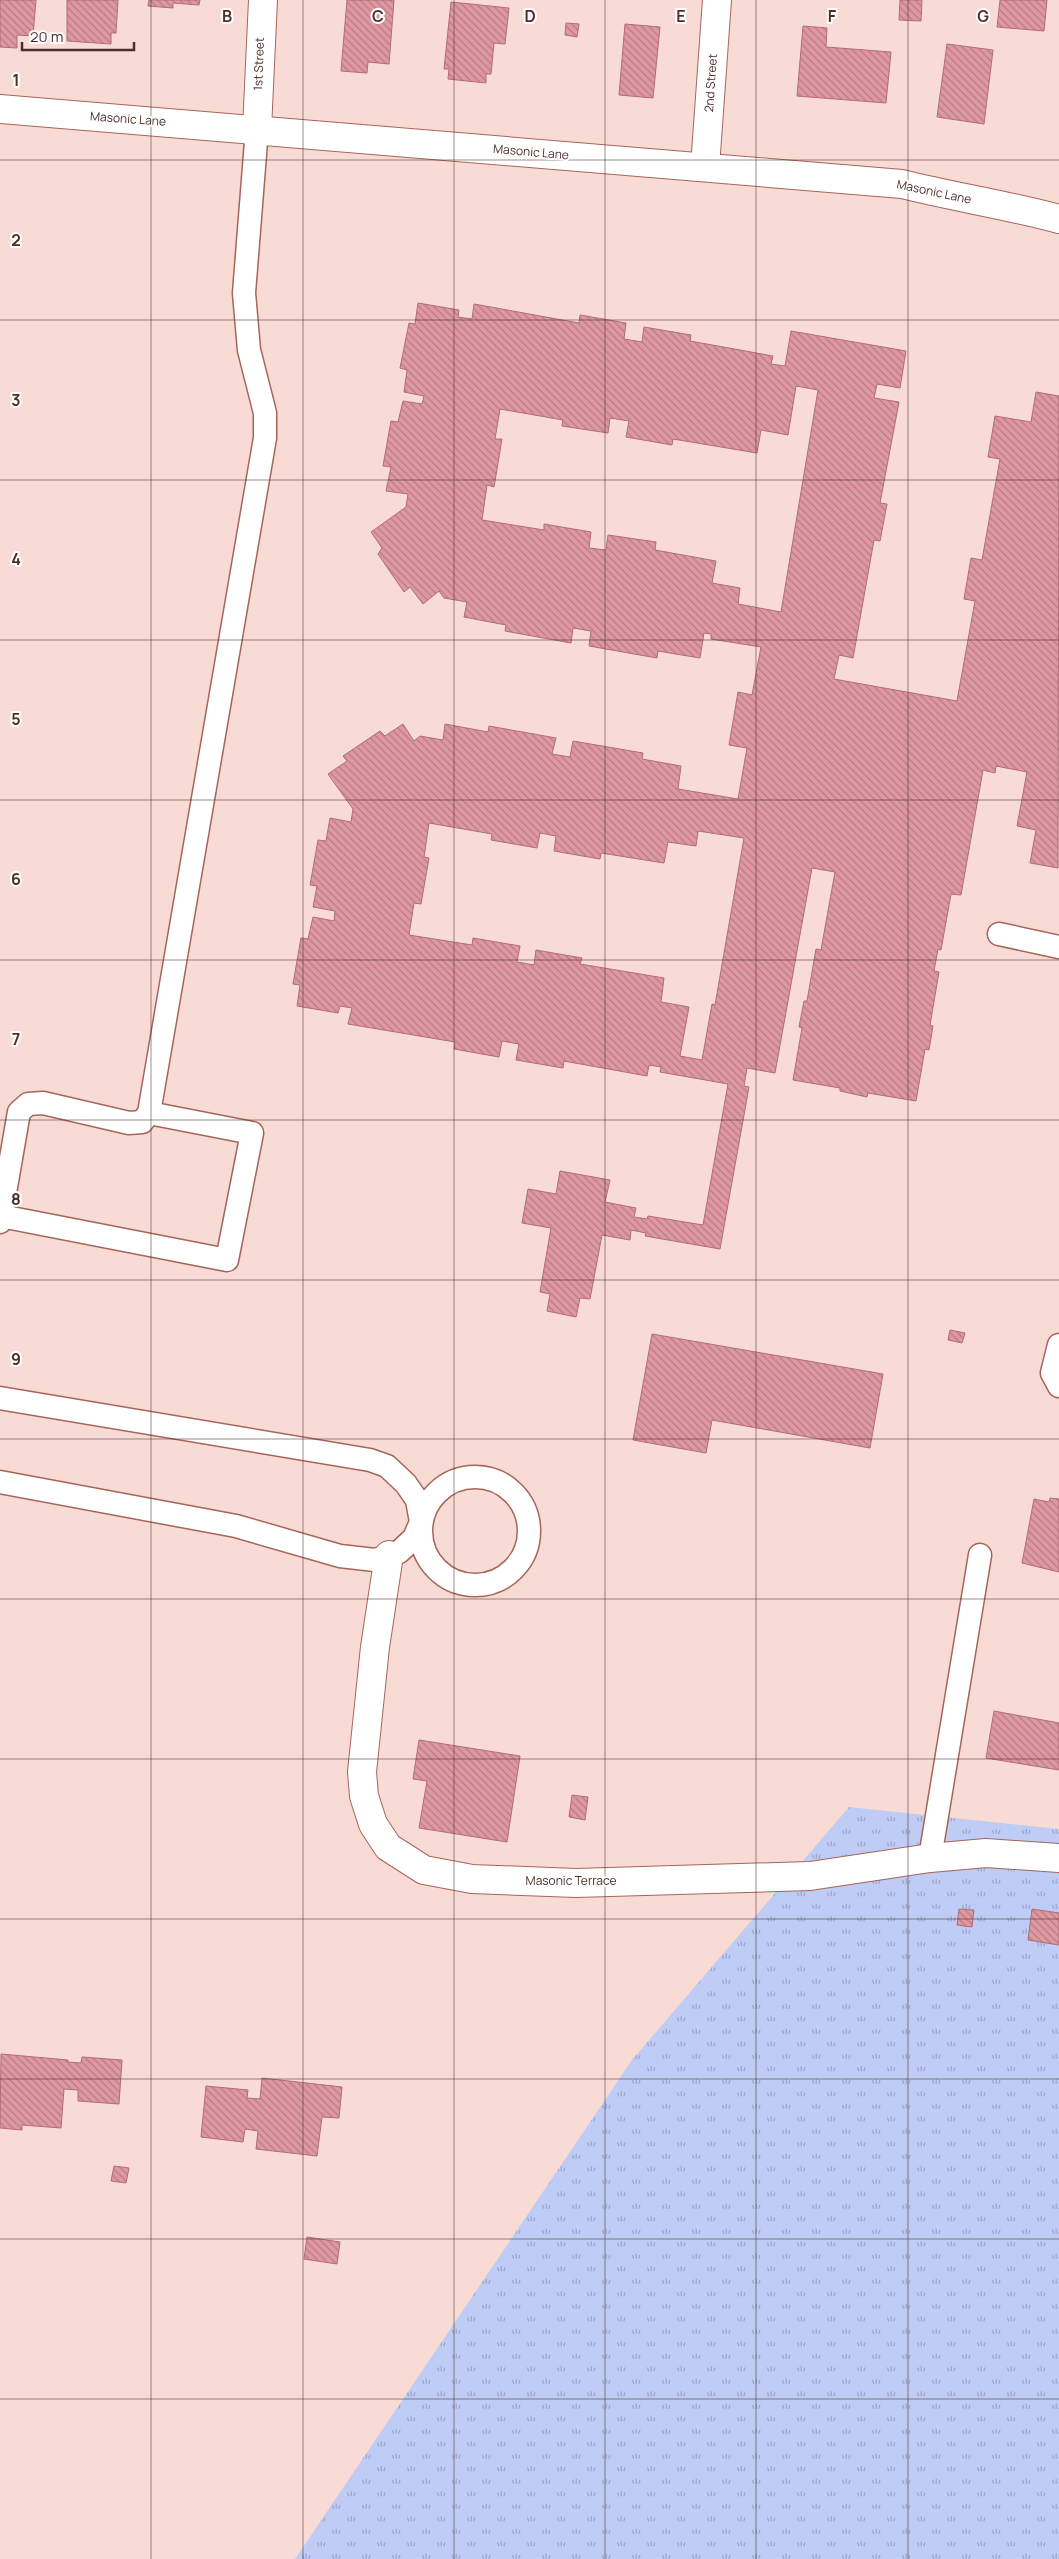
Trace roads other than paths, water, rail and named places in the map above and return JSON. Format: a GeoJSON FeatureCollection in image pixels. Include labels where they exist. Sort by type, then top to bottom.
{"type":"FeatureCollection","features":[{"type":"Feature","properties":{"kind":"street","name":"1st Street"},"geometry":{"type":"LineString","coordinates":[[256,129],[264,0]]}},
{"type":"Feature","properties":{"kind":"street","name":"2nd Street"},"geometry":{"type":"LineString","coordinates":[[704,167],[717,0]]}},
{"type":"Feature","properties":{"kind":"street","name":"Masonic Lane"},"geometry":{"type":"LineString","coordinates":[[0,109],[902,184],[966,200],[1015,207],[1059,219]]}},
{"type":"Feature","properties":{"kind":"street","name":"Masonic Terrace"},"geometry":{"type":"LineString","coordinates":[[388,1555],[374,1658],[362,1772],[363,1788],[373,1824],[388,1847],[424,1870],[472,1879],[576,1883],[810,1876],[930,1858],[986,1853],[1059,1858]]}},
{"type":"Feature","properties":{"kind":"lane"},"geometry":{"type":"LineString","coordinates":[[149,1113],[252,1133],[227,1260],[0,1219],[19,1112],[28,1104],[43,1103],[129,1123],[142,1122],[149,1113],[265,438],[265,413],[244,322],[244,293],[256,129]]}},
{"type":"Feature","properties":{"kind":"lane"},"geometry":{"type":"LineString","coordinates":[[999,934],[1059,947]]}},
{"type":"Feature","properties":{"kind":"lane"},"geometry":{"type":"LineString","coordinates":[[1059,1345],[1052,1373],[1059,1386]]}},
{"type":"Feature","properties":{"kind":"lane"},"geometry":{"type":"LineString","coordinates":[[0,1398],[370,1460],[387,1466],[406,1484],[417,1500],[421,1522],[421,1539],[426,1555],[436,1569],[450,1580],[466,1585],[482,1585],[499,1580],[513,1570],[523,1556],[528,1540],[529,1524],[524,1507],[514,1493],[500,1482],[484,1477],[467,1477],[451,1482],[437,1492],[427,1506],[421,1522],[414,1538],[399,1552],[375,1560],[340,1556],[236,1526],[0,1482]]}},
{"type":"Feature","properties":{"kind":"lane"},"geometry":{"type":"LineString","coordinates":[[930,1858],[980,1555]]}}]}
